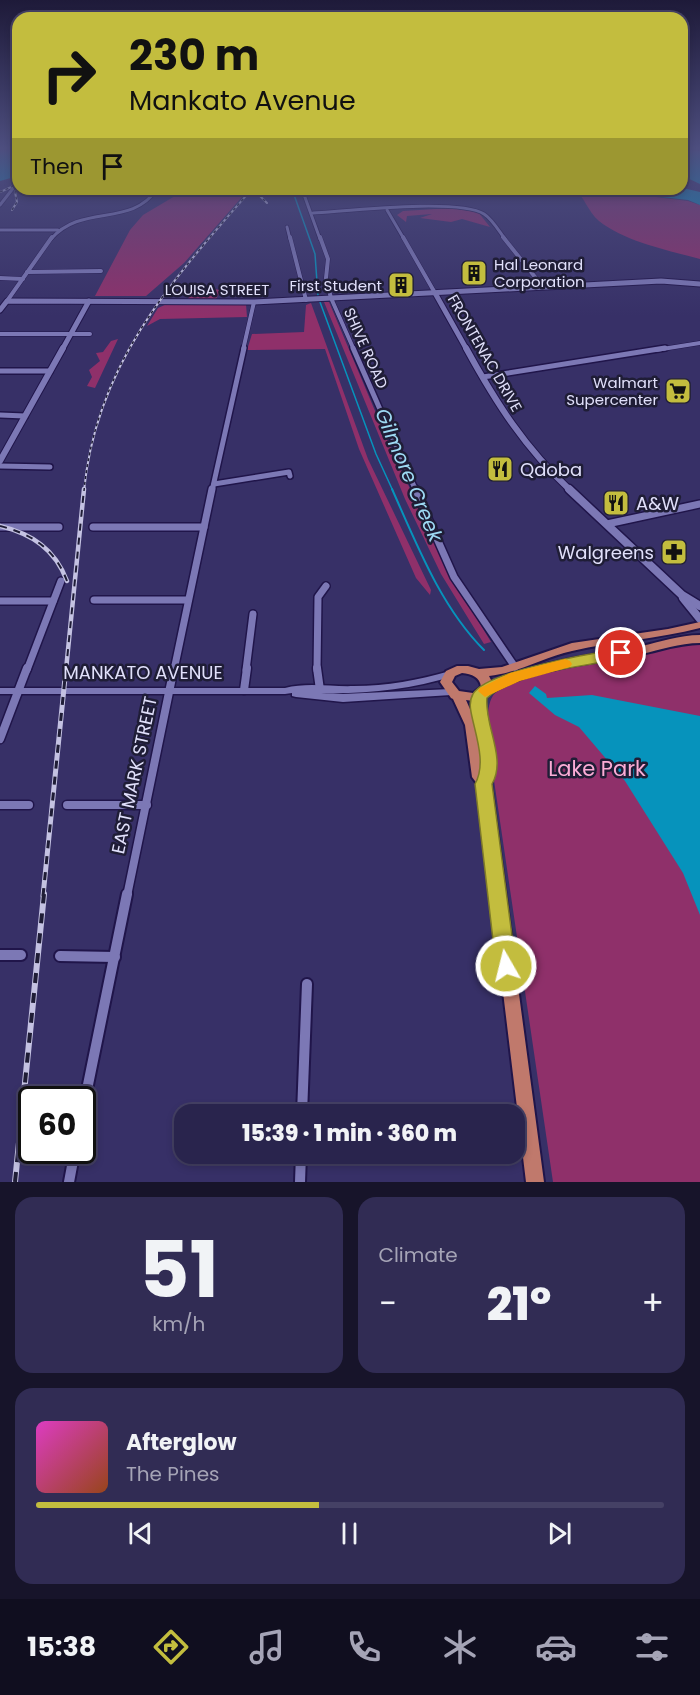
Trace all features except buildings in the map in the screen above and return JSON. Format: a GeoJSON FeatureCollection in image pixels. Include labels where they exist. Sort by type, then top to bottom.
{"type":"FeatureCollection","features":[{"type":"Feature","properties":{"kind":"main road","name":"MANKATO AVENUE"},"geometry":{"type":"LineString","coordinates":[[0,691],[385,690],[419,684],[462,670],[478,673],[497,672],[572,647],[662,634],[700,625]]}},
{"type":"Feature","properties":{"kind":"main road","name":"MANKATO AVENUE"},"geometry":{"type":"LineString","coordinates":[[285,691],[342,698],[454,694],[469,698],[515,677],[576,661],[686,639],[700,639]]}},
{"type":"Feature","properties":{"kind":"main road"},"geometry":{"type":"LineString","coordinates":[[478,673],[486,680],[478,708],[488,751],[488,776],[484,784]]}},
{"type":"Feature","properties":{"kind":"main road"},"geometry":{"type":"LineString","coordinates":[[450,674],[446,682],[471,725],[479,777],[484,784],[535,1182]]}},
{"type":"Feature","properties":{"kind":"street"},"geometry":{"type":"LineString","coordinates":[[0,310],[58,230],[74,221],[143,205]]}},
{"type":"Feature","properties":{"kind":"street","name":"SHIVE ROAD"},"geometry":{"type":"LineString","coordinates":[[309,205],[328,259],[326,278],[331,298],[454,577],[515,667]]}},
{"type":"Feature","properties":{"kind":"street"},"geometry":{"type":"LineString","coordinates":[[313,213],[455,207],[478,210],[486,215],[543,287]]}},
{"type":"Feature","properties":{"kind":"street","name":"FRONTENAC DRIVE"},"geometry":{"type":"LineString","coordinates":[[387,210],[499,408],[540,462],[682,595],[700,619]]}},
{"type":"Feature","properties":{"kind":"street"},"geometry":{"type":"LineString","coordinates":[[287,227],[306,300]]}},
{"type":"Feature","properties":{"kind":"street"},"geometry":{"type":"LineString","coordinates":[[0,230],[58,230]]}},
{"type":"Feature","properties":{"kind":"street"},"geometry":{"type":"LineString","coordinates":[[27,272],[101,271]]}},
{"type":"Feature","properties":{"kind":"street"},"geometry":{"type":"LineString","coordinates":[[0,279],[23,279]]}},
{"type":"Feature","properties":{"kind":"street","name":"LOUISA STREET"},"geometry":{"type":"LineString","coordinates":[[7,301],[254,302],[680,281],[700,284]]}},
{"type":"Feature","properties":{"kind":"street"},"geometry":{"type":"LineString","coordinates":[[0,461],[89,301]]}},
{"type":"Feature","properties":{"kind":"street","name":"EAST MARK STREET"},"geometry":{"type":"LineString","coordinates":[[88,1086],[188,600],[254,302]]}},
{"type":"Feature","properties":{"kind":"street"},"geometry":{"type":"LineString","coordinates":[[0,334],[90,334]]}},
{"type":"Feature","properties":{"kind":"street"},"geometry":{"type":"LineString","coordinates":[[483,377],[700,344]]}},
{"type":"Feature","properties":{"kind":"street"},"geometry":{"type":"LineString","coordinates":[[0,371],[50,371]]}},
{"type":"Feature","properties":{"kind":"street"},"geometry":{"type":"LineString","coordinates":[[0,415],[25,416]]}},
{"type":"Feature","properties":{"kind":"street"},"geometry":{"type":"LineString","coordinates":[[0,466],[50,467]]}},
{"type":"Feature","properties":{"kind":"street"},"geometry":{"type":"LineString","coordinates":[[214,484],[289,472],[290,476]]}},
{"type":"Feature","properties":{"kind":"street"},"geometry":{"type":"LineString","coordinates":[[607,524],[700,504]]}},
{"type":"Feature","properties":{"kind":"street"},"geometry":{"type":"LineString","coordinates":[[0,527],[59,527]]}},
{"type":"Feature","properties":{"kind":"street"},"geometry":{"type":"LineString","coordinates":[[93,527],[204,527]]}},
{"type":"Feature","properties":{"kind":"street"},"geometry":{"type":"LineString","coordinates":[[0,739],[61,581]]}},
{"type":"Feature","properties":{"kind":"street"},"geometry":{"type":"LineString","coordinates":[[320,690],[317,682],[318,597],[326,586]]}},
{"type":"Feature","properties":{"kind":"street","name":"FRONTENAC DRIVE"},"geometry":{"type":"LineString","coordinates":[[682,595],[700,606]]}},
{"type":"Feature","properties":{"kind":"street"},"geometry":{"type":"LineString","coordinates":[[94,600],[188,600]]}},
{"type":"Feature","properties":{"kind":"street"},"geometry":{"type":"LineString","coordinates":[[0,601],[53,601]]}},
{"type":"Feature","properties":{"kind":"street"},"geometry":{"type":"LineString","coordinates":[[244,690],[253,614]]}},
{"type":"Feature","properties":{"kind":"street"},"geometry":{"type":"LineString","coordinates":[[0,805],[29,805]]}},
{"type":"Feature","properties":{"kind":"street"},"geometry":{"type":"LineString","coordinates":[[67,805],[147,806]]}},
{"type":"Feature","properties":{"kind":"street"},"geometry":{"type":"LineString","coordinates":[[0,955],[21,955]]}},
{"type":"Feature","properties":{"kind":"street"},"geometry":{"type":"LineString","coordinates":[[60,956],[115,957]]}},
{"type":"Feature","properties":{"kind":"street"},"geometry":{"type":"LineString","coordinates":[[302,1104],[307,984]]}},
{"type":"Feature","properties":{"kind":"street"},"geometry":{"type":"LineString","coordinates":[[69,1182],[72,1164]]}},
{"type":"Feature","properties":{"kind":"street"},"geometry":{"type":"LineString","coordinates":[[300,1182],[301,1164]]}},
{"type":"Feature","properties":{"kind":"green space"},"geometry":{"type":"Polygon","coordinates":[[[160,205],[235,205],[184,263],[146,296],[95,296],[130,230],[143,215],[160,205]]]}},
{"type":"Feature","properties":{"kind":"green space"},"geometry":{"type":"Polygon","coordinates":[[[587,205],[700,205],[700,259],[622,235],[595,217],[587,205]]]}},
{"type":"Feature","properties":{"kind":"green space"},"geometry":{"type":"Polygon","coordinates":[[[452,208],[478,212],[490,227],[462,219],[451,222],[420,218],[432,214],[407,216],[406,222],[397,215],[403,211],[452,208]]]}},
{"type":"Feature","properties":{"kind":"green space"},"geometry":{"type":"Polygon","coordinates":[[[193,288],[221,290],[216,299],[188,299],[193,288]]]}},
{"type":"Feature","properties":{"kind":"green space"},"geometry":{"type":"Polygon","coordinates":[[[324,302],[329,302],[389,444],[451,576],[491,642],[484,644],[441,574],[405,499],[324,302]]]}},
{"type":"Feature","properties":{"kind":"green space"},"geometry":{"type":"Polygon","coordinates":[[[169,303],[246,304],[247,317],[160,319],[147,326],[158,308],[169,303]]]}},
{"type":"Feature","properties":{"kind":"green space"},"geometry":{"type":"Polygon","coordinates":[[[311,303],[368,459],[431,590],[430,595],[416,578],[359,449],[325,349],[247,350],[252,334],[304,332],[306,305],[311,303]]]}},
{"type":"Feature","properties":{"kind":"green space"},"geometry":{"type":"Polygon","coordinates":[[[118,339],[95,388],[87,386],[92,377],[89,370],[100,361],[96,353],[103,352],[111,341],[118,339]]]}},
{"type":"Feature","properties":{"kind":"green space","name":"Lake Park"},"geometry":{"type":"Polygon","coordinates":[[[700,643],[700,1182],[553,1182],[491,760],[488,716],[491,699],[495,693],[507,685],[529,677],[700,643]]]}},
{"type":"Feature","properties":{"kind":"water"},"geometry":{"type":"Polygon","coordinates":[[[535,686],[546,694],[547,698],[592,695],[700,716],[700,915],[683,873],[625,781],[579,727],[555,715],[529,693],[535,686]]]}},
{"type":"Feature","properties":{"kind":"waterway","name":"Gilmore Creek"},"geometry":{"type":"LineString","coordinates":[[298,205],[315,254],[318,296]]}},
{"type":"Feature","properties":{"kind":"waterway","name":"Gilmore Creek"},"geometry":{"type":"LineString","coordinates":[[320,302],[376,454],[393,491]]}},
{"type":"Feature","properties":{"kind":"waterway","name":"Gilmore Creek"},"geometry":{"type":"LineString","coordinates":[[392,489],[431,574],[455,615],[484,650]]}},
{"type":"Feature","properties":{"kind":"railway"},"geometry":{"type":"LineString","coordinates":[[12,210],[15,205]]}},
{"type":"Feature","properties":{"kind":"railway"},"geometry":{"type":"LineString","coordinates":[[84,491],[91,445],[104,403],[121,364],[142,326],[167,291],[238,205]]}},
{"type":"Feature","properties":{"kind":"railway"},"geometry":{"type":"LineString","coordinates":[[66,670],[84,489]]}},
{"type":"Feature","properties":{"kind":"railway"},"geometry":{"type":"LineString","coordinates":[[0,526],[22,533],[41,545],[56,560],[67,581]]}},
{"type":"Feature","properties":{"kind":"railway"},"geometry":{"type":"LineString","coordinates":[[43,896],[66,668]]}},
{"type":"Feature","properties":{"kind":"railway"},"geometry":{"type":"LineString","coordinates":[[15,1182],[44,894]]}},
{"type":"Feature","properties":{"kind":"slow traffic"},"geometry":{"type":"LineString","coordinates":[[485,691],[515,677],[565,664]]}},
{"type":"Feature","properties":{"kind":"place","name":"Hal Leonard Corporation"},"geometry":{"type":"Point","coordinates":[474,273]}},
{"type":"Feature","properties":{"kind":"place","name":"First Student"},"geometry":{"type":"Point","coordinates":[401,285]}},
{"type":"Feature","properties":{"kind":"place","name":"Walmart Supercenter"},"geometry":{"type":"Point","coordinates":[678,391]}},
{"type":"Feature","properties":{"kind":"place","name":"Qdoba"},"geometry":{"type":"Point","coordinates":[500,469]}},
{"type":"Feature","properties":{"kind":"place","name":"A&W"},"geometry":{"type":"Point","coordinates":[616,503]}},
{"type":"Feature","properties":{"kind":"place","name":"Walgreens"},"geometry":{"type":"Point","coordinates":[674,552]}},
{"type":"Feature","properties":{"kind":"route"},"geometry":{"type":"LineString","coordinates":[[506,966],[484,784],[488,776],[488,751],[478,708],[480,696],[488,689],[515,677],[576,661],[621,653]]}}]}
